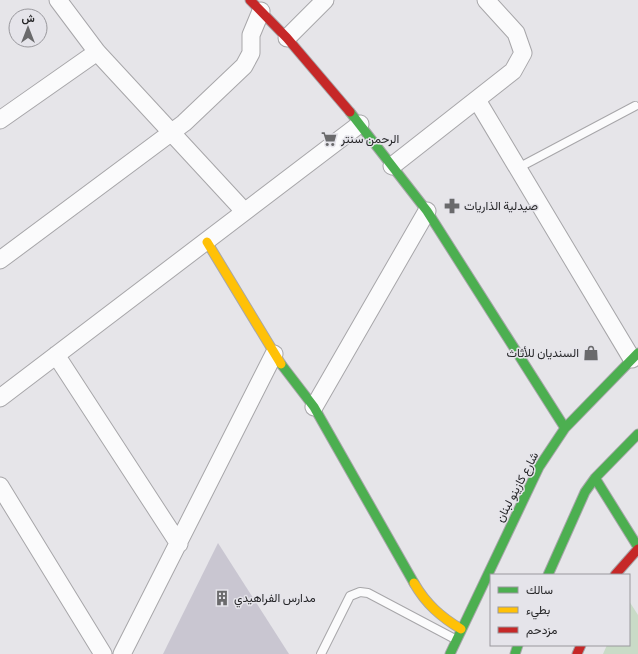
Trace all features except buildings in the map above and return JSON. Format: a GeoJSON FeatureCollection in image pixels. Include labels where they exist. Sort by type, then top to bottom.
{"type":"FeatureCollection","features":[{"type":"Feature","properties":{"kind":"street"},"geometry":{"type":"LineString","coordinates":[[58,0],[96,52],[244,211]]}},
{"type":"Feature","properties":{"kind":"street"},"geometry":{"type":"LineString","coordinates":[[287,38],[325,0]]}},
{"type":"Feature","properties":{"kind":"street"},"geometry":{"type":"LineString","coordinates":[[392,166],[513,71],[523,53],[516,33],[486,0]]}},
{"type":"Feature","properties":{"kind":"street"},"geometry":{"type":"LineString","coordinates":[[256,5],[287,38],[360,124],[427,211],[565,428]]}},
{"type":"Feature","properties":{"kind":"street"},"geometry":{"type":"LineString","coordinates":[[0,260],[184,123],[244,66],[251,53],[251,35],[256,5]]}},
{"type":"Feature","properties":{"kind":"street"},"geometry":{"type":"LineString","coordinates":[[0,120],[96,52]]}},
{"type":"Feature","properties":{"kind":"street"},"geometry":{"type":"LineString","coordinates":[[477,100],[635,356]]}},
{"type":"Feature","properties":{"kind":"street"},"geometry":{"type":"LineString","coordinates":[[0,398],[207,242],[244,211],[360,124]]}},
{"type":"Feature","properties":{"kind":"street"},"geometry":{"type":"LineString","coordinates":[[314,407],[427,211]]}},
{"type":"Feature","properties":{"kind":"street"},"geometry":{"type":"LineString","coordinates":[[207,242],[274,354],[314,407],[420,594],[440,616],[461,629]]}},
{"type":"Feature","properties":{"kind":"street"},"geometry":{"type":"LineString","coordinates":[[122,654],[274,354]]}},
{"type":"Feature","properties":{"kind":"street"},"geometry":{"type":"LineString","coordinates":[[56,355],[179,544]]}},
{"type":"Feature","properties":{"kind":"street","name":"شارع كازينو لبنان"},"geometry":{"type":"LineString","coordinates":[[450,654],[455,639],[539,467],[565,428],[635,356]]}},
{"type":"Feature","properties":{"kind":"street"},"geometry":{"type":"LineString","coordinates":[[548,574],[576,509],[585,492],[595,478],[638,434]]}},
{"type":"Feature","properties":{"kind":"street"},"geometry":{"type":"LineString","coordinates":[[595,478],[638,548],[616,574]]}},
{"type":"Feature","properties":{"kind":"street"},"geometry":{"type":"LineString","coordinates":[[0,486],[103,654]]}},
{"type":"Feature","properties":{"kind":"lane"},"geometry":{"type":"LineString","coordinates":[[518,168],[635,106]]}},
{"type":"Feature","properties":{"kind":"lane"},"geometry":{"type":"LineString","coordinates":[[321,654],[350,596],[360,592],[368,593],[455,639]]}},
{"type":"Feature","properties":{"kind":"green space"},"geometry":{"type":"Polygon","coordinates":[[[630,603],[638,615],[638,654],[603,654],[607,646],[630,646],[630,603]]]}},
{"type":"Feature","properties":{"kind":"traffic: fast"},"geometry":{"type":"LineString","coordinates":[[350,112],[427,211],[565,428]]}},
{"type":"Feature","properties":{"kind":"traffic: fast"},"geometry":{"type":"LineString","coordinates":[[450,654],[539,467],[565,428],[638,353]]}},
{"type":"Feature","properties":{"kind":"traffic: fast"},"geometry":{"type":"LineString","coordinates":[[281,364],[314,407],[414,583]]}},
{"type":"Feature","properties":{"kind":"traffic: fast"},"geometry":{"type":"LineString","coordinates":[[548,574],[585,492],[595,478],[638,434]]}},
{"type":"Feature","properties":{"kind":"traffic: fast"},"geometry":{"type":"LineString","coordinates":[[595,478],[638,547]]}},
{"type":"Feature","properties":{"kind":"traffic: fast"},"geometry":{"type":"LineString","coordinates":[[515,654],[518,646]]}},
{"type":"Feature","properties":{"kind":"traffic: slow"},"geometry":{"type":"LineString","coordinates":[[207,242],[281,364]]}},
{"type":"Feature","properties":{"kind":"traffic: slow"},"geometry":{"type":"LineString","coordinates":[[414,583],[434,609],[461,629]]}},
{"type":"Feature","properties":{"kind":"traffic: jam"},"geometry":{"type":"LineString","coordinates":[[250,0],[287,38],[350,112]]}},
{"type":"Feature","properties":{"kind":"traffic: jam"},"geometry":{"type":"LineString","coordinates":[[616,574],[638,549]]}},
{"type":"Feature","properties":{"kind":"traffic: jam"},"geometry":{"type":"LineString","coordinates":[[577,654],[581,646]]}},
{"type":"Feature","properties":{"kind":"place","name":"الرحمن سنتر"},"geometry":{"type":"Point","coordinates":[329,139]}},
{"type":"Feature","properties":{"kind":"place","name":"صيدلية الذاريات"},"geometry":{"type":"Point","coordinates":[452,206]}},
{"type":"Feature","properties":{"kind":"place","name":"السنديان للأثاث"},"geometry":{"type":"Point","coordinates":[591,353]}},
{"type":"Feature","properties":{"kind":"place","name":"مدارس الفراهيدي"},"geometry":{"type":"Point","coordinates":[222,598]}}]}
